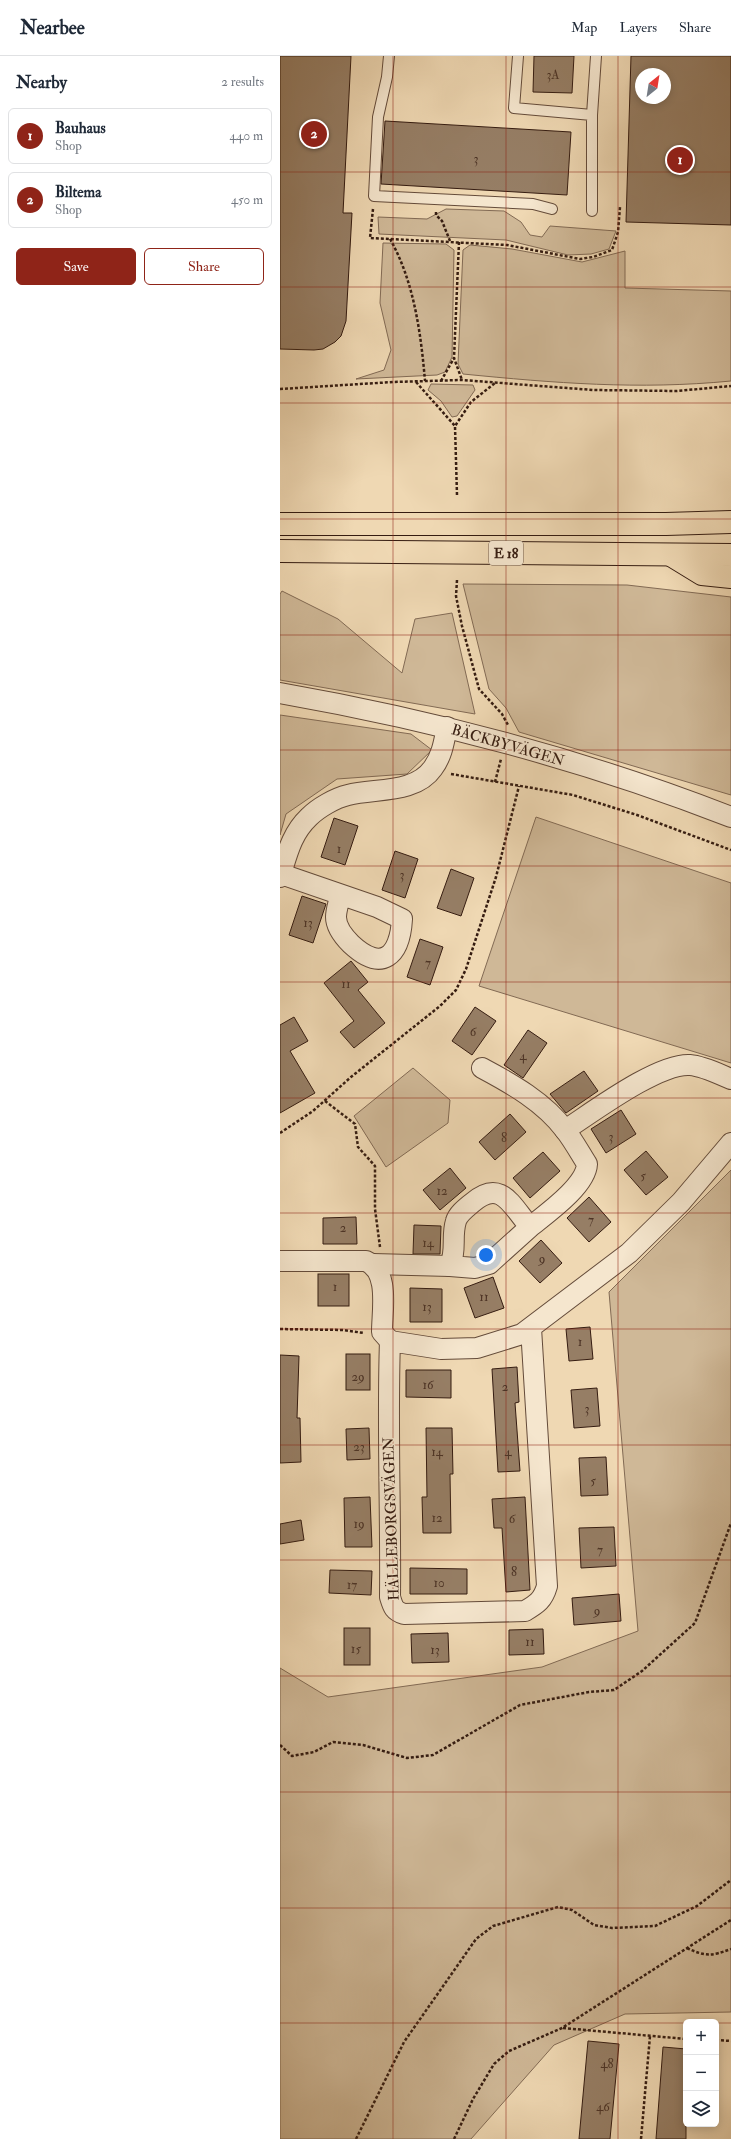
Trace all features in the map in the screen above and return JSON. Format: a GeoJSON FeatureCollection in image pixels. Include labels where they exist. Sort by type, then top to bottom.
{"type":"FeatureCollection","features":[{"type":"Feature","properties":{"kind":"highway","name":"E 18"},"geometry":{"type":"LineString","coordinates":[[280,524],[666,524],[731,522]]}},
{"type":"Feature","properties":{"kind":"highway","name":"E 18"},"geometry":{"type":"LineString","coordinates":[[280,551],[731,555]]}},
{"type":"Feature","properties":{"kind":"highway"},"geometry":{"type":"LineString","coordinates":[[670,554],[702,574],[731,577]]}},
{"type":"Feature","properties":{"kind":"street","name":"BÄCKBYVÄGEN"},"geometry":{"type":"LineString","coordinates":[[280,692],[372,709],[505,742],[657,788],[731,816]]}},
{"type":"Feature","properties":{"kind":"street"},"geometry":{"type":"LineString","coordinates":[[340,896],[281,875],[286,855],[294,837],[308,817],[321,808],[347,795],[398,788],[415,783],[433,768],[443,748],[447,728]]}},
{"type":"Feature","properties":{"kind":"street"},"geometry":{"type":"LineString","coordinates":[[565,1130],[640,1082],[670,1068],[691,1065],[731,1078]]}},
{"type":"Feature","properties":{"kind":"street"},"geometry":{"type":"LineString","coordinates":[[280,1261],[366,1261],[373,1264],[475,1268],[489,1264],[580,1183],[587,1170],[587,1164],[565,1130],[531,1097],[482,1068]]}},
{"type":"Feature","properties":{"kind":"street"},"geometry":{"type":"LineString","coordinates":[[373,1264],[381,1277],[386,1336],[441,1349],[477,1348],[522,1334],[532,1328],[629,1253],[681,1202],[731,1144]]}},
{"type":"Feature","properties":{"kind":"street"},"geometry":{"type":"LineString","coordinates":[[450,1266],[454,1255],[453,1233],[456,1220],[472,1203],[487,1192],[497,1192],[530,1227]]}},
{"type":"Feature","properties":{"kind":"street","name":"HÄLLEBORGSVÄGEN"},"geometry":{"type":"LineString","coordinates":[[386,1336],[391,1526],[390,1597],[393,1608],[397,1612],[404,1614],[525,1611],[541,1601],[544,1597],[547,1586],[532,1328]]}},
{"type":"Feature","properties":{"kind":"lane"},"geometry":{"type":"LineString","coordinates":[[389,56],[388,77],[378,117],[374,196],[533,204],[552,209]]}},
{"type":"Feature","properties":{"kind":"lane"},"geometry":{"type":"LineString","coordinates":[[518,56],[514,108],[592,115]]}},
{"type":"Feature","properties":{"kind":"lane"},"geometry":{"type":"LineString","coordinates":[[592,211],[592,115],[596,56]]}},
{"type":"Feature","properties":{"kind":"path"},"geometry":{"type":"LineString","coordinates":[[374,196],[370,238],[507,245],[568,258],[593,257],[612,250],[618,232],[620,207]]}},
{"type":"Feature","properties":{"kind":"path"},"geometry":{"type":"LineString","coordinates":[[437,199],[436,215],[442,221],[450,241]]}},
{"type":"Feature","properties":{"kind":"path"},"geometry":{"type":"LineString","coordinates":[[390,239],[397,251],[413,302],[418,324],[424,381]]}},
{"type":"Feature","properties":{"kind":"path"},"geometry":{"type":"LineString","coordinates":[[459,242],[454,358],[462,380]]}},
{"type":"Feature","properties":{"kind":"path"},"geometry":{"type":"LineString","coordinates":[[442,381],[454,358]]}},
{"type":"Feature","properties":{"kind":"path"},"geometry":{"type":"LineString","coordinates":[[280,389],[416,381],[462,380],[593,390],[677,391],[731,386]]}},
{"type":"Feature","properties":{"kind":"path"},"geometry":{"type":"LineString","coordinates":[[416,381],[455,426]]}},
{"type":"Feature","properties":{"kind":"path"},"geometry":{"type":"LineString","coordinates":[[457,495],[455,426],[472,402],[495,383]]}},
{"type":"Feature","properties":{"kind":"path"},"geometry":{"type":"LineString","coordinates":[[457,580],[456,596],[462,626],[479,689],[507,721],[509,728],[495,782]]}},
{"type":"Feature","properties":{"kind":"path"},"geometry":{"type":"LineString","coordinates":[[433,768],[438,772],[574,795],[637,815],[731,850]]}},
{"type":"Feature","properties":{"kind":"path"},"geometry":{"type":"LineString","coordinates":[[280,1133],[306,1117],[440,1006],[456,990],[466,969],[496,877],[519,786]]}},
{"type":"Feature","properties":{"kind":"path"},"geometry":{"type":"LineString","coordinates":[[325,1100],[355,1124],[358,1147],[375,1166],[375,1209],[382,1256],[373,1264]]}},
{"type":"Feature","properties":{"kind":"path"},"geometry":{"type":"LineString","coordinates":[[280,1329],[343,1330],[386,1336]]}},
{"type":"Feature","properties":{"kind":"path"},"geometry":{"type":"LineString","coordinates":[[280,1745],[292,1756],[314,1752],[333,1742],[363,1744],[407,1758],[433,1755],[520,1705],[589,1692],[614,1690],[642,1671],[695,1623],[731,1523]]}},
{"type":"Feature","properties":{"kind":"path"},"geometry":{"type":"LineString","coordinates":[[356,2139],[404,2042],[476,1939],[492,1926],[558,1908],[572,1910],[594,1925],[612,1928],[655,1926],[697,1906],[731,1880]]}},
{"type":"Feature","properties":{"kind":"path"},"geometry":{"type":"LineString","coordinates":[[454,2139],[473,2099],[494,2064],[509,2051],[562,2028],[731,1920]]}},
{"type":"Feature","properties":{"kind":"path"},"geometry":{"type":"LineString","coordinates":[[687,1948],[701,1954],[713,1956],[731,1949]]}},
{"type":"Feature","properties":{"kind":"path"},"geometry":{"type":"LineString","coordinates":[[562,2028],[683,2039]]}},
{"type":"Feature","properties":{"kind":"path"},"geometry":{"type":"LineString","coordinates":[[641,2139],[650,2036]]}},
{"type":"Feature","properties":{"kind":"path"},"geometry":{"type":"LineString","coordinates":[[719,2040],[731,2041]]}},
{"type":"Feature","properties":{"kind":"shaded area"},"geometry":{"type":"Polygon","coordinates":[[[446,209],[504,211],[521,222],[530,235],[542,237],[550,226],[616,231],[609,249],[591,254],[568,255],[506,240],[379,234],[378,217],[427,219],[446,209]]]}},
{"type":"Feature","properties":{"kind":"shaded area"},"geometry":{"type":"Polygon","coordinates":[[[383,243],[446,244],[454,250],[452,357],[445,372],[437,375],[356,379],[384,370],[391,350],[380,303],[383,243]]]}},
{"type":"Feature","properties":{"kind":"shaded area"},"geometry":{"type":"Polygon","coordinates":[[[470,245],[512,249],[582,262],[625,251],[625,288],[731,291],[731,381],[697,384],[630,385],[564,383],[463,374],[458,364],[463,250],[470,245]]]}},
{"type":"Feature","properties":{"kind":"shaded area"},"geometry":{"type":"Polygon","coordinates":[[[431,384],[473,385],[475,390],[457,416],[452,417],[441,401],[428,390],[431,384]]]}},
{"type":"Feature","properties":{"kind":"shaded area"},"geometry":{"type":"Polygon","coordinates":[[[463,584],[627,585],[731,597],[731,795],[519,732],[506,708],[489,689],[463,584]]]}},
{"type":"Feature","properties":{"kind":"shaded area"},"geometry":{"type":"Polygon","coordinates":[[[282,591],[338,619],[402,673],[415,619],[452,613],[475,714],[280,680],[280,594],[282,591]]]}},
{"type":"Feature","properties":{"kind":"shaded area"},"geometry":{"type":"Polygon","coordinates":[[[280,715],[411,734],[432,750],[407,774],[337,779],[286,814],[280,835],[280,715]]]}},
{"type":"Feature","properties":{"kind":"shaded area"},"geometry":{"type":"Polygon","coordinates":[[[536,817],[731,883],[731,1063],[479,986],[536,817]]]}},
{"type":"Feature","properties":{"kind":"shaded area"},"geometry":{"type":"Polygon","coordinates":[[[413,1068],[450,1100],[448,1123],[386,1167],[354,1116],[413,1068]]]}},
{"type":"Feature","properties":{"kind":"shaded area"},"geometry":{"type":"Polygon","coordinates":[[[731,1170],[731,2012],[625,2014],[554,2045],[471,2139],[280,2139],[280,1668],[328,1697],[542,1667],[638,1631],[609,1292],[731,1170]]]}},
{"type":"Feature","properties":{"kind":"building"},"geometry":{"type":"Polygon","coordinates":[[[280,56],[351,56],[343,213],[352,213],[346,321],[341,336],[335,342],[323,349],[280,349],[280,56]]]}},
{"type":"Feature","properties":{"kind":"building"},"geometry":{"type":"Polygon","coordinates":[[[534,56],[574,56],[572,93],[533,92],[534,56]]]}},
{"type":"Feature","properties":{"kind":"building"},"geometry":{"type":"Polygon","coordinates":[[[631,56],[731,56],[731,225],[626,222],[631,56]]]}},
{"type":"Feature","properties":{"kind":"building"},"geometry":{"type":"Polygon","coordinates":[[[385,121],[571,132],[567,195],[381,184],[385,121]]]}},
{"type":"Feature","properties":{"kind":"building"},"geometry":{"type":"Polygon","coordinates":[[[334,818],[358,826],[345,865],[321,857],[334,818]]]}},
{"type":"Feature","properties":{"kind":"building"},"geometry":{"type":"Polygon","coordinates":[[[395,851],[418,859],[405,898],[382,890],[395,851]]]}},
{"type":"Feature","properties":{"kind":"building"},"geometry":{"type":"Polygon","coordinates":[[[451,869],[474,878],[461,916],[437,908],[451,869]]]}},
{"type":"Feature","properties":{"kind":"building"},"geometry":{"type":"Polygon","coordinates":[[[302,896],[326,904],[313,943],[289,935],[302,896]]]}},
{"type":"Feature","properties":{"kind":"building"},"geometry":{"type":"Polygon","coordinates":[[[420,939],[443,947],[430,985],[407,977],[420,939]]]}},
{"type":"Feature","properties":{"kind":"building"},"geometry":{"type":"Polygon","coordinates":[[[351,961],[368,982],[358,990],[385,1023],[354,1048],[340,1032],[354,1021],[324,983],[351,961]]]}},
{"type":"Feature","properties":{"kind":"building"},"geometry":{"type":"Polygon","coordinates":[[[475,1007],[496,1021],[472,1055],[452,1041],[475,1007]]]}},
{"type":"Feature","properties":{"kind":"building"},"geometry":{"type":"Polygon","coordinates":[[[294,1017],[308,1041],[290,1051],[315,1093],[280,1113],[280,1025],[294,1017]]]}},
{"type":"Feature","properties":{"kind":"building"},"geometry":{"type":"Polygon","coordinates":[[[528,1030],[547,1043],[523,1078],[504,1065],[528,1030]]]}},
{"type":"Feature","properties":{"kind":"building"},"geometry":{"type":"Polygon","coordinates":[[[584,1071],[598,1091],[566,1113],[550,1094],[584,1071]]]}},
{"type":"Feature","properties":{"kind":"building"},"geometry":{"type":"Polygon","coordinates":[[[621,1110],[636,1134],[606,1153],[591,1129],[621,1110]]]}},
{"type":"Feature","properties":{"kind":"building"},"geometry":{"type":"Polygon","coordinates":[[[510,1114],[526,1132],[495,1160],[479,1142],[510,1114]]]}},
{"type":"Feature","properties":{"kind":"building"},"geometry":{"type":"Polygon","coordinates":[[[646,1151],[668,1177],[646,1195],[624,1170],[646,1151]]]}},
{"type":"Feature","properties":{"kind":"building"},"geometry":{"type":"Polygon","coordinates":[[[543,1152],[560,1171],[530,1198],[513,1178],[543,1152]]]}},
{"type":"Feature","properties":{"kind":"building"},"geometry":{"type":"Polygon","coordinates":[[[450,1168],[466,1188],[440,1210],[423,1190],[450,1168]]]}},
{"type":"Feature","properties":{"kind":"building"},"geometry":{"type":"Polygon","coordinates":[[[589,1197],[611,1222],[589,1242],[567,1218],[589,1197]]]}},
{"type":"Feature","properties":{"kind":"building"},"geometry":{"type":"Polygon","coordinates":[[[356,1217],[357,1244],[323,1244],[323,1218],[356,1217]]]}},
{"type":"Feature","properties":{"kind":"building"},"geometry":{"type":"Polygon","coordinates":[[[414,1225],[441,1226],[440,1254],[413,1254],[414,1225]]]}},
{"type":"Feature","properties":{"kind":"building"},"geometry":{"type":"Polygon","coordinates":[[[541,1240],[562,1263],[540,1283],[519,1261],[541,1240]]]}},
{"type":"Feature","properties":{"kind":"building"},"geometry":{"type":"Polygon","coordinates":[[[318,1274],[349,1274],[349,1306],[318,1306],[318,1274]]]}},
{"type":"Feature","properties":{"kind":"building"},"geometry":{"type":"Polygon","coordinates":[[[493,1277],[504,1308],[475,1318],[464,1288],[493,1277]]]}},
{"type":"Feature","properties":{"kind":"building"},"geometry":{"type":"Polygon","coordinates":[[[410,1288],[442,1289],[442,1322],[410,1322],[410,1288]]]}},
{"type":"Feature","properties":{"kind":"building"},"geometry":{"type":"Polygon","coordinates":[[[590,1327],[593,1359],[569,1361],[566,1329],[590,1327]]]}},
{"type":"Feature","properties":{"kind":"building"},"geometry":{"type":"Polygon","coordinates":[[[346,1354],[370,1354],[370,1390],[346,1390],[346,1354]]]}},
{"type":"Feature","properties":{"kind":"building"},"geometry":{"type":"Polygon","coordinates":[[[280,1355],[299,1356],[297,1418],[300,1418],[301,1462],[280,1463],[280,1355]]]}},
{"type":"Feature","properties":{"kind":"building"},"geometry":{"type":"Polygon","coordinates":[[[517,1367],[519,1402],[515,1403],[520,1471],[498,1472],[492,1369],[517,1367]]]}},
{"type":"Feature","properties":{"kind":"building"},"geometry":{"type":"Polygon","coordinates":[[[406,1370],[451,1370],[451,1398],[406,1397],[406,1370]]]}},
{"type":"Feature","properties":{"kind":"building"},"geometry":{"type":"Polygon","coordinates":[[[597,1388],[600,1426],[574,1428],[571,1390],[597,1388]]]}},
{"type":"Feature","properties":{"kind":"building"},"geometry":{"type":"Polygon","coordinates":[[[369,1428],[370,1459],[347,1460],[346,1429],[369,1428]]]}},
{"type":"Feature","properties":{"kind":"building"},"geometry":{"type":"Polygon","coordinates":[[[426,1428],[452,1428],[453,1474],[450,1474],[451,1533],[423,1533],[422,1497],[427,1497],[426,1428]]]}},
{"type":"Feature","properties":{"kind":"building"},"geometry":{"type":"Polygon","coordinates":[[[606,1457],[608,1495],[581,1496],[579,1458],[606,1457]]]}},
{"type":"Feature","properties":{"kind":"building"},"geometry":{"type":"Polygon","coordinates":[[[370,1497],[372,1547],[345,1547],[344,1498],[370,1497]]]}},
{"type":"Feature","properties":{"kind":"building"},"geometry":{"type":"Polygon","coordinates":[[[525,1497],[530,1590],[506,1592],[502,1528],[494,1528],[492,1499],[525,1497]]]}},
{"type":"Feature","properties":{"kind":"building"},"geometry":{"type":"Polygon","coordinates":[[[301,1520],[304,1540],[280,1544],[280,1524],[301,1520]]]}},
{"type":"Feature","properties":{"kind":"building"},"geometry":{"type":"Polygon","coordinates":[[[614,1527],[616,1566],[581,1568],[579,1528],[614,1527]]]}},
{"type":"Feature","properties":{"kind":"building"},"geometry":{"type":"Polygon","coordinates":[[[410,1568],[467,1569],[467,1594],[410,1594],[410,1568]]]}},
{"type":"Feature","properties":{"kind":"building"},"geometry":{"type":"Polygon","coordinates":[[[330,1570],[372,1571],[371,1595],[329,1593],[330,1570]]]}},
{"type":"Feature","properties":{"kind":"building"},"geometry":{"type":"Polygon","coordinates":[[[619,1594],[621,1621],[574,1625],[572,1598],[619,1594]]]}},
{"type":"Feature","properties":{"kind":"building"},"geometry":{"type":"Polygon","coordinates":[[[344,1628],[370,1628],[370,1665],[344,1665],[344,1628]]]}},
{"type":"Feature","properties":{"kind":"building"},"geometry":{"type":"Polygon","coordinates":[[[543,1629],[544,1654],[509,1655],[509,1630],[543,1629]]]}},
{"type":"Feature","properties":{"kind":"building"},"geometry":{"type":"Polygon","coordinates":[[[448,1633],[449,1662],[412,1663],[411,1634],[448,1633]]]}},
{"type":"Feature","properties":{"kind":"building"},"geometry":{"type":"Polygon","coordinates":[[[588,2041],[619,2044],[610,2139],[579,2139],[588,2041]]]}},
{"type":"Feature","properties":{"kind":"building"},"geometry":{"type":"Polygon","coordinates":[[[663,2047],[683,2049],[683,2127],[686,2127],[686,2139],[656,2139],[663,2047]]]}},
{"type":"Feature","properties":{"kind":"place","name":"Biltema"},"geometry":{"type":"Point","coordinates":[314,134]}},
{"type":"Feature","properties":{"kind":"place","name":"Bauhaus"},"geometry":{"type":"Point","coordinates":[680,160]}}]}
